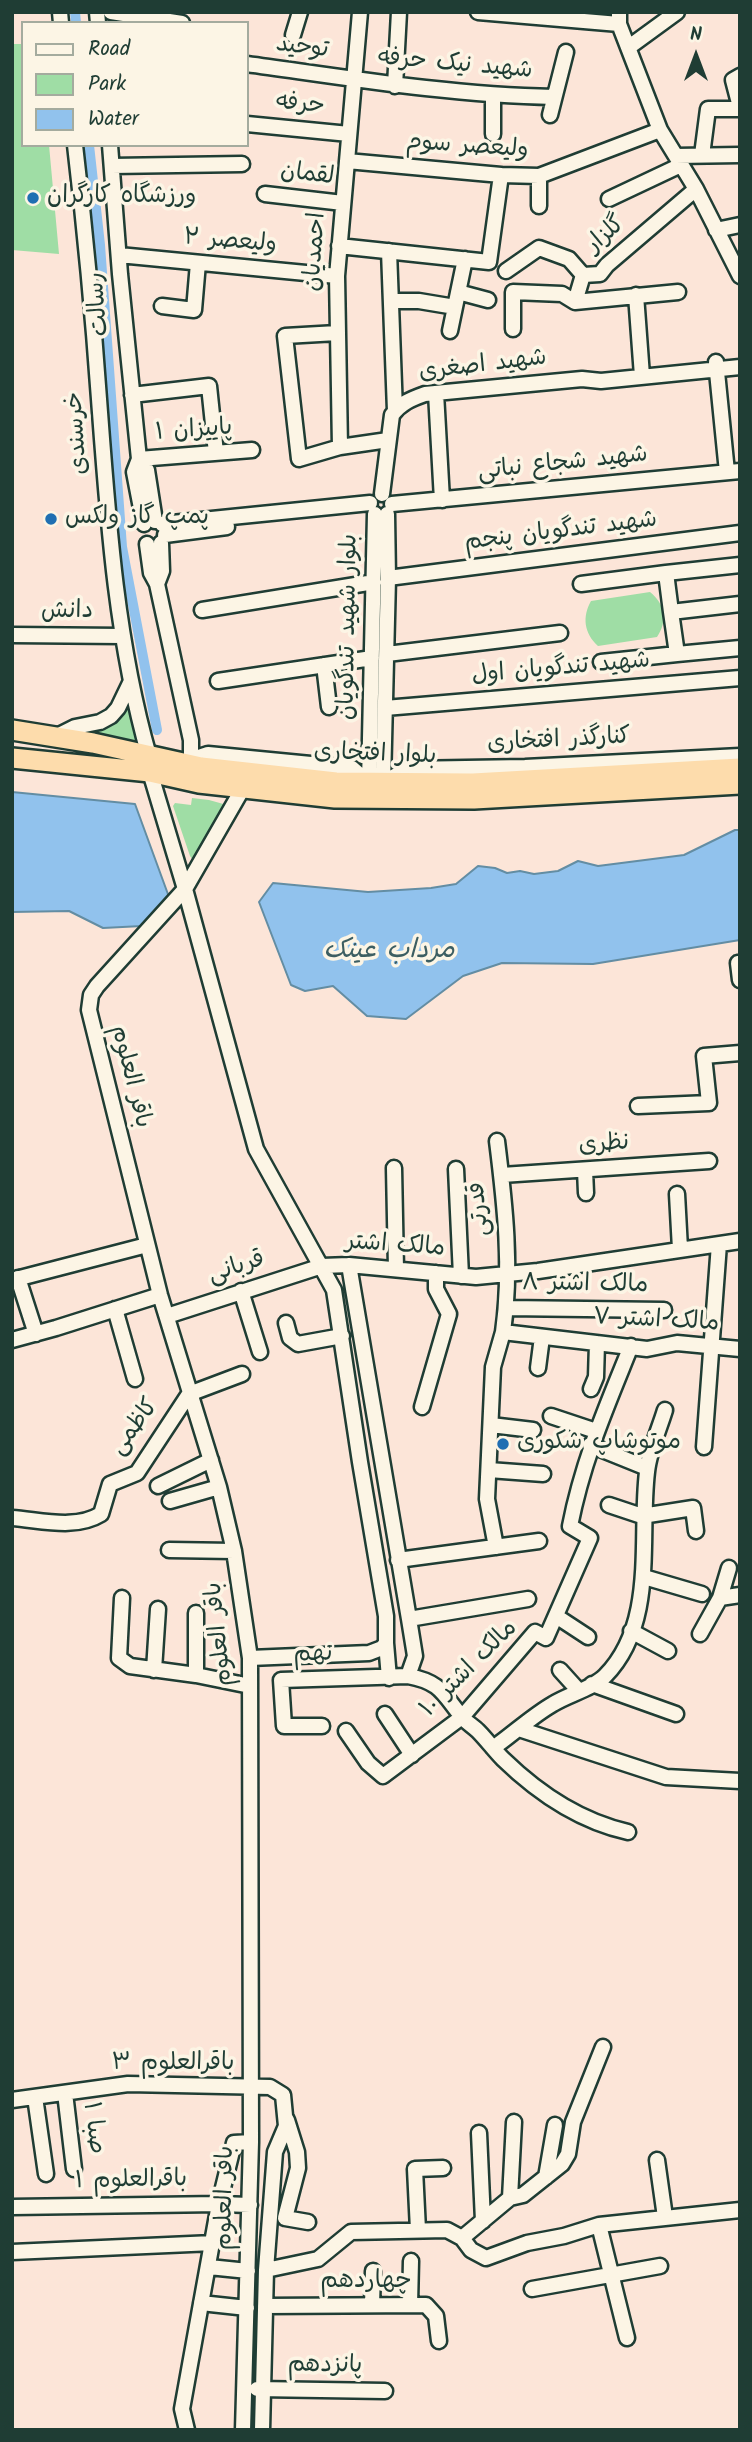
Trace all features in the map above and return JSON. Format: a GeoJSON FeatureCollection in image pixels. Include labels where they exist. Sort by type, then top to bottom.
{"type":"FeatureCollection","features":[{"type":"Feature","properties":{"kind":"highway","name":"بلوار افتخاری"},"geometry":{"type":"LineString","coordinates":[[12,730],[55,737],[150,764],[199,783],[335,798],[474,799],[740,785]]}},
{"type":"Feature","properties":{"kind":"highway","name":"بلوار افتخاری"},"geometry":{"type":"LineString","coordinates":[[12,758],[191,765],[336,782],[376,783],[473,783],[740,768]]}},
{"type":"Feature","properties":{"kind":"street"},"geometry":{"type":"LineString","coordinates":[[111,12],[169,21]]}},
{"type":"Feature","properties":{"kind":"street"},"geometry":{"type":"LineString","coordinates":[[293,35],[300,12]]}},
{"type":"Feature","properties":{"kind":"street","name":"احمدیان"},"geometry":{"type":"LineString","coordinates":[[340,447],[337,276],[352,78],[360,12]]}},
{"type":"Feature","properties":{"kind":"street"},"geometry":{"type":"LineString","coordinates":[[395,86],[398,12]]}},
{"type":"Feature","properties":{"kind":"street"},"geometry":{"type":"LineString","coordinates":[[478,12],[619,18]]}},
{"type":"Feature","properties":{"kind":"street"},"geometry":{"type":"LineString","coordinates":[[603,12],[619,18]]}},
{"type":"Feature","properties":{"kind":"street"},"geometry":{"type":"LineString","coordinates":[[629,47],[677,12]]}},
{"type":"Feature","properties":{"kind":"street"},"geometry":{"type":"LineString","coordinates":[[619,18],[637,76],[660,130],[695,189],[740,276]]}},
{"type":"Feature","properties":{"kind":"street"},"geometry":{"type":"LineString","coordinates":[[551,115],[566,52]]}},
{"type":"Feature","properties":{"kind":"street","name":"توحید"},"geometry":{"type":"LineString","coordinates":[[248,64],[352,78]]}},
{"type":"Feature","properties":{"kind":"street"},"geometry":{"type":"LineString","coordinates":[[702,155],[708,109],[740,108],[733,80],[740,76]]}},
{"type":"Feature","properties":{"kind":"street","name":"شهید نیک حرفه"},"geometry":{"type":"LineString","coordinates":[[352,78],[395,86],[493,96],[554,97]]}},
{"type":"Feature","properties":{"kind":"street"},"geometry":{"type":"LineString","coordinates":[[493,96],[493,134]]}},
{"type":"Feature","properties":{"kind":"street","name":"حرفه"},"geometry":{"type":"LineString","coordinates":[[248,124],[349,134]]}},
{"type":"Feature","properties":{"kind":"street","name":"ولیعصر سوم"},"geometry":{"type":"LineString","coordinates":[[347,161],[539,176],[660,130]]}},
{"type":"Feature","properties":{"kind":"street","name":"خرسندی"},"geometry":{"type":"LineString","coordinates":[[75,147],[97,371],[111,559],[125,652],[150,764]]}},
{"type":"Feature","properties":{"kind":"street","name":"رسالت"},"geometry":{"type":"LineString","coordinates":[[110,147],[139,459],[134,472],[156,532],[162,571],[157,584],[191,740],[191,765]]}},
{"type":"Feature","properties":{"kind":"street"},"geometry":{"type":"LineString","coordinates":[[609,200],[678,160],[702,155],[740,155]]}},
{"type":"Feature","properties":{"kind":"street"},"geometry":{"type":"LineString","coordinates":[[112,166],[242,164]]}},
{"type":"Feature","properties":{"kind":"street"},"geometry":{"type":"LineString","coordinates":[[340,246],[490,261],[501,175]]}},
{"type":"Feature","properties":{"kind":"street"},"geometry":{"type":"LineString","coordinates":[[539,176],[539,206]]}},
{"type":"Feature","properties":{"kind":"street","name":"گلزار"},"geometry":{"type":"LineString","coordinates":[[506,271],[539,248],[569,259],[583,275],[600,274],[695,189]]}},
{"type":"Feature","properties":{"kind":"street","name":"لقمان"},"geometry":{"type":"LineString","coordinates":[[265,194],[343,203]]}},
{"type":"Feature","properties":{"kind":"street"},"geometry":{"type":"LineString","coordinates":[[716,230],[740,225]]}},
{"type":"Feature","properties":{"kind":"street"},"geometry":{"type":"LineString","coordinates":[[389,251],[395,411]]}},
{"type":"Feature","properties":{"kind":"street","name":"ولیعصر ۲"},"geometry":{"type":"LineString","coordinates":[[119,255],[337,276]]}},
{"type":"Feature","properties":{"kind":"street"},"geometry":{"type":"LineString","coordinates":[[450,331],[466,259]]}},
{"type":"Feature","properties":{"kind":"street"},"geometry":{"type":"LineString","coordinates":[[162,306],[194,310],[198,262]]}},
{"type":"Feature","properties":{"kind":"street"},"geometry":{"type":"LineString","coordinates":[[575,302],[583,275]]}},
{"type":"Feature","properties":{"kind":"street"},"geometry":{"type":"LineString","coordinates":[[513,329],[513,292],[562,294],[575,302],[678,292]]}},
{"type":"Feature","properties":{"kind":"street"},"geometry":{"type":"LineString","coordinates":[[636,295],[642,373]]}},
{"type":"Feature","properties":{"kind":"street"},"geometry":{"type":"LineString","coordinates":[[391,301],[488,300]]}},
{"type":"Feature","properties":{"kind":"street"},"geometry":{"type":"LineString","coordinates":[[337,333],[285,336],[299,459],[340,447],[388,440]]}},
{"type":"Feature","properties":{"kind":"street","name":"شهید اصغری"},"geometry":{"type":"LineString","coordinates":[[380,512],[392,415],[400,405],[411,399],[436,393],[582,379],[601,373],[642,373],[716,365],[740,358]]}},
{"type":"Feature","properties":{"kind":"street"},"geometry":{"type":"LineString","coordinates":[[716,365],[733,471]]}},
{"type":"Feature","properties":{"kind":"street","name":"شهید اصغری"},"geometry":{"type":"LineString","coordinates":[[716,365],[740,367]]}},
{"type":"Feature","properties":{"kind":"street"},"geometry":{"type":"LineString","coordinates":[[132,395],[209,386],[216,453]]}},
{"type":"Feature","properties":{"kind":"street"},"geometry":{"type":"LineString","coordinates":[[436,393],[442,500]]}},
{"type":"Feature","properties":{"kind":"street","name":"پاییزان ۱"},"geometry":{"type":"LineString","coordinates":[[139,459],[252,450]]}},
{"type":"Feature","properties":{"kind":"street","name":"شهید شجاع نباتی"},"geometry":{"type":"LineString","coordinates":[[380,512],[442,500],[733,471]]}},
{"type":"Feature","properties":{"kind":"street","name":"بلوار شهید تندگویان"},"geometry":{"type":"LineString","coordinates":[[156,532],[380,512],[381,580],[387,654],[385,708],[377,750]]}},
{"type":"Feature","properties":{"kind":"street","name":"شهید تندگویان پنجم"},"geometry":{"type":"LineString","coordinates":[[202,610],[381,580],[740,533]]}},
{"type":"Feature","properties":{"kind":"street"},"geometry":{"type":"LineString","coordinates":[[581,584],[740,565]]}},
{"type":"Feature","properties":{"kind":"street"},"geometry":{"type":"LineString","coordinates":[[666,573],[677,654]]}},
{"type":"Feature","properties":{"kind":"street","name":"بلوار شهید تندگویان"},"geometry":{"type":"LineString","coordinates":[[376,783],[372,658],[381,580]]}},
{"type":"Feature","properties":{"kind":"street"},"geometry":{"type":"LineString","coordinates":[[671,612],[740,604]]}},
{"type":"Feature","properties":{"kind":"street"},"geometry":{"type":"LineString","coordinates":[[387,654],[560,633]]}},
{"type":"Feature","properties":{"kind":"street","name":"دانش"},"geometry":{"type":"LineString","coordinates":[[12,635],[122,636]]}},
{"type":"Feature","properties":{"kind":"street"},"geometry":{"type":"LineString","coordinates":[[601,662],[740,648]]}},
{"type":"Feature","properties":{"kind":"street"},"geometry":{"type":"LineString","coordinates":[[218,681],[372,658]]}},
{"type":"Feature","properties":{"kind":"street"},"geometry":{"type":"LineString","coordinates":[[324,665],[329,707]]}},
{"type":"Feature","properties":{"kind":"street","name":"شهید تندگویان اول"},"geometry":{"type":"LineString","coordinates":[[385,708],[740,678]]}},
{"type":"Feature","properties":{"kind":"street"},"geometry":{"type":"LineString","coordinates":[[55,737],[75,726],[100,722],[111,716],[118,708],[131,681]]}},
{"type":"Feature","properties":{"kind":"street","name":"کنارگذر افتخاری"},"geometry":{"type":"LineString","coordinates":[[376,783],[407,769],[525,767],[740,755]]}},
{"type":"Feature","properties":{"kind":"street"},"geometry":{"type":"LineString","coordinates":[[150,764],[185,889]]}},
{"type":"Feature","properties":{"kind":"street","name":"باقر العلوم"},"geometry":{"type":"LineString","coordinates":[[243,788],[185,889],[91,995],[89,1010],[160,1295],[219,1487],[234,1550],[250,1658],[251,2143],[243,2430]]}},
{"type":"Feature","properties":{"kind":"street","name":"مالک اشتر"},"geometry":{"type":"LineString","coordinates":[[185,889],[256,1149],[322,1266],[349,1265],[461,1276],[508,1274],[740,1241]]}},
{"type":"Feature","properties":{"kind":"street"},"geometry":{"type":"LineString","coordinates":[[738,963],[740,980]]}},
{"type":"Feature","properties":{"kind":"street"},"geometry":{"type":"LineString","coordinates":[[638,1106],[709,1103],[704,1056],[740,1053]]}},
{"type":"Feature","properties":{"kind":"street","name":"قدرتی"},"geometry":{"type":"LineString","coordinates":[[497,1141],[502,1175],[508,1274]]}},
{"type":"Feature","properties":{"kind":"street","name":"نظری"},"geometry":{"type":"LineString","coordinates":[[502,1175],[709,1161]]}},
{"type":"Feature","properties":{"kind":"street"},"geometry":{"type":"LineString","coordinates":[[394,1168],[396,1269]]}},
{"type":"Feature","properties":{"kind":"street"},"geometry":{"type":"LineString","coordinates":[[456,1169],[461,1276]]}},
{"type":"Feature","properties":{"kind":"street"},"geometry":{"type":"LineString","coordinates":[[585,1170],[586,1193]]}},
{"type":"Feature","properties":{"kind":"street"},"geometry":{"type":"LineString","coordinates":[[677,1194],[680,1249]]}},
{"type":"Feature","properties":{"kind":"street"},"geometry":{"type":"LineString","coordinates":[[704,1447],[719,1244]]}},
{"type":"Feature","properties":{"kind":"street"},"geometry":{"type":"LineString","coordinates":[[36,1334],[15,1279],[147,1245]]}},
{"type":"Feature","properties":{"kind":"street"},"geometry":{"type":"LineString","coordinates":[[349,1265],[415,1656],[408,1676]]}},
{"type":"Feature","properties":{"kind":"street"},"geometry":{"type":"LineString","coordinates":[[322,1266],[334,1290],[342,1336],[386,1616],[387,1659]]}},
{"type":"Feature","properties":{"kind":"street","name":"قربانی"},"geometry":{"type":"LineString","coordinates":[[167,1316],[322,1266]]}},
{"type":"Feature","properties":{"kind":"street"},"geometry":{"type":"LineString","coordinates":[[422,1407],[449,1314],[436,1289],[436,1273]]}},
{"type":"Feature","properties":{"kind":"street"},"geometry":{"type":"LineString","coordinates":[[496,1547],[487,1499],[493,1367],[507,1308],[508,1274]]}},
{"type":"Feature","properties":{"kind":"street"},"geometry":{"type":"LineString","coordinates":[[241,1291],[260,1352]]}},
{"type":"Feature","properties":{"kind":"street"},"geometry":{"type":"LineString","coordinates":[[12,1340],[160,1295]]}},
{"type":"Feature","properties":{"kind":"street","name":"مالک اشتر ۸"},"geometry":{"type":"LineString","coordinates":[[507,1308],[664,1310]]}},
{"type":"Feature","properties":{"kind":"street"},"geometry":{"type":"LineString","coordinates":[[115,1309],[135,1379]]}},
{"type":"Feature","properties":{"kind":"street"},"geometry":{"type":"LineString","coordinates":[[286,1323],[290,1338],[298,1344],[342,1336]]}},
{"type":"Feature","properties":{"kind":"street","name":"مالک اشتر ۷"},"geometry":{"type":"LineString","coordinates":[[503,1332],[647,1349],[677,1343],[740,1349]]}},
{"type":"Feature","properties":{"kind":"street"},"geometry":{"type":"LineString","coordinates":[[538,1368],[542,1337]]}},
{"type":"Feature","properties":{"kind":"street"},"geometry":{"type":"LineString","coordinates":[[590,1389],[596,1377],[597,1343]]}},
{"type":"Feature","properties":{"kind":"street","name":"مالک اشتر ۱۰"},"geometry":{"type":"LineString","coordinates":[[346,1731],[368,1763],[383,1776],[462,1717],[536,1632],[546,1638],[590,1538],[570,1526],[578,1485],[593,1438],[631,1346]]}},
{"type":"Feature","properties":{"kind":"street"},"geometry":{"type":"LineString","coordinates":[[189,1394],[242,1374]]}},
{"type":"Feature","properties":{"kind":"street","name":"کاظمی"},"geometry":{"type":"LineString","coordinates":[[12,1518],[74,1524],[92,1520],[101,1514],[110,1484],[137,1473],[189,1394]]}},
{"type":"Feature","properties":{"kind":"street"},"geometry":{"type":"LineString","coordinates":[[493,1748],[552,1704],[602,1679],[620,1660],[636,1618],[644,1577],[642,1516],[647,1468],[665,1410]]}},
{"type":"Feature","properties":{"kind":"street"},"geometry":{"type":"LineString","coordinates":[[551,1416],[647,1468]]}},
{"type":"Feature","properties":{"kind":"street"},"geometry":{"type":"LineString","coordinates":[[491,1425],[533,1430]]}},
{"type":"Feature","properties":{"kind":"street"},"geometry":{"type":"LineString","coordinates":[[158,1486],[211,1460]]}},
{"type":"Feature","properties":{"kind":"street"},"geometry":{"type":"LineString","coordinates":[[489,1470],[543,1474]]}},
{"type":"Feature","properties":{"kind":"street"},"geometry":{"type":"LineString","coordinates":[[170,1501],[219,1487]]}},
{"type":"Feature","properties":{"kind":"street"},"geometry":{"type":"LineString","coordinates":[[367,1504],[390,1502]]}},
{"type":"Feature","properties":{"kind":"street"},"geometry":{"type":"LineString","coordinates":[[609,1505],[642,1516],[693,1508],[696,1531]]}},
{"type":"Feature","properties":{"kind":"street"},"geometry":{"type":"LineString","coordinates":[[398,1560],[538,1541]]}},
{"type":"Feature","properties":{"kind":"street"},"geometry":{"type":"LineString","coordinates":[[169,1550],[234,1550]]}},
{"type":"Feature","properties":{"kind":"street"},"geometry":{"type":"LineString","coordinates":[[700,1634],[720,1598],[729,1568]]}},
{"type":"Feature","properties":{"kind":"street"},"geometry":{"type":"LineString","coordinates":[[644,1577],[702,1594]]}},
{"type":"Feature","properties":{"kind":"street"},"geometry":{"type":"LineString","coordinates":[[720,1598],[740,1595]]}},
{"type":"Feature","properties":{"kind":"street"},"geometry":{"type":"LineString","coordinates":[[122,1598],[120,1658],[130,1666],[250,1686]]}},
{"type":"Feature","properties":{"kind":"street"},"geometry":{"type":"LineString","coordinates":[[409,1619],[528,1599]]}},
{"type":"Feature","properties":{"kind":"street"},"geometry":{"type":"LineString","coordinates":[[154,1670],[158,1609]]}},
{"type":"Feature","properties":{"kind":"street"},"geometry":{"type":"LineString","coordinates":[[196,1613],[196,1675]]}},
{"type":"Feature","properties":{"kind":"street"},"geometry":{"type":"LineString","coordinates":[[556,1616],[588,1637]]}},
{"type":"Feature","properties":{"kind":"street"},"geometry":{"type":"LineString","coordinates":[[631,1630],[668,1651]]}},
{"type":"Feature","properties":{"kind":"street"},"geometry":{"type":"LineString","coordinates":[[250,1658],[369,1653],[387,1659],[408,1676],[430,1682],[441,1689],[462,1717],[531,1784],[596,1824],[628,1832]]}},
{"type":"Feature","properties":{"kind":"street","name":"نهم"},"geometry":{"type":"LineString","coordinates":[[322,1726],[284,1726],[281,1679],[387,1659]]}},
{"type":"Feature","properties":{"kind":"street"},"geometry":{"type":"LineString","coordinates":[[560,1670],[585,1687],[676,1714]]}},
{"type":"Feature","properties":{"kind":"street"},"geometry":{"type":"LineString","coordinates":[[385,1714],[412,1755]]}},
{"type":"Feature","properties":{"kind":"street"},"geometry":{"type":"LineString","coordinates":[[519,1729],[666,1777],[740,1781]]}},
{"type":"Feature","properties":{"kind":"street"},"geometry":{"type":"LineString","coordinates":[[462,2238],[510,2198],[523,2195],[562,2164],[568,2154],[576,2112],[603,2047]]}},
{"type":"Feature","properties":{"kind":"street","name":"باقرالعلوم ۳"},"geometry":{"type":"LineString","coordinates":[[12,2100],[128,2084],[270,2087],[283,2095],[286,2116]]}},
{"type":"Feature","properties":{"kind":"street","name":"صبا ۱"},"geometry":{"type":"LineString","coordinates":[[65,2093],[74,2169]]}},
{"type":"Feature","properties":{"kind":"street"},"geometry":{"type":"LineString","coordinates":[[35,2097],[46,2174]]}},
{"type":"Feature","properties":{"kind":"street"},"geometry":{"type":"LineString","coordinates":[[286,2116],[297,2152],[298,2168],[285,2218],[308,2222]]}},
{"type":"Feature","properties":{"kind":"street"},"geometry":{"type":"LineString","coordinates":[[262,2430],[266,2270],[275,2152],[283,2135],[286,2116]]}},
{"type":"Feature","properties":{"kind":"street"},"geometry":{"type":"LineString","coordinates":[[510,2198],[514,2122]]}},
{"type":"Feature","properties":{"kind":"street"},"geometry":{"type":"LineString","coordinates":[[546,2177],[555,2125]]}},
{"type":"Feature","properties":{"kind":"street"},"geometry":{"type":"LineString","coordinates":[[478,2133],[483,2221]]}},
{"type":"Feature","properties":{"kind":"street"},"geometry":{"type":"LineString","coordinates":[[187,2430],[182,2409],[219,2204],[234,2143],[251,2143]]}},
{"type":"Feature","properties":{"kind":"street"},"geometry":{"type":"LineString","coordinates":[[657,2160],[665,2217]]}},
{"type":"Feature","properties":{"kind":"street"},"geometry":{"type":"LineString","coordinates":[[418,2230],[415,2169],[443,2168]]}},
{"type":"Feature","properties":{"kind":"street","name":"باقرالعلوم ۱"},"geometry":{"type":"LineString","coordinates":[[12,2207],[250,2205]]}},
{"type":"Feature","properties":{"kind":"street"},"geometry":{"type":"LineString","coordinates":[[266,2270],[318,2259],[351,2232],[447,2230],[462,2238],[471,2250],[486,2258],[527,2243],[564,2236],[598,2225],[740,2210]]}},
{"type":"Feature","properties":{"kind":"street"},"geometry":{"type":"LineString","coordinates":[[598,2225],[627,2338]]}},
{"type":"Feature","properties":{"kind":"street"},"geometry":{"type":"LineString","coordinates":[[12,2252],[213,2244]]}},
{"type":"Feature","properties":{"kind":"street"},"geometry":{"type":"LineString","coordinates":[[410,2305],[411,2260]]}},
{"type":"Feature","properties":{"kind":"street"},"geometry":{"type":"LineString","coordinates":[[532,2289],[660,2266]]}},
{"type":"Feature","properties":{"kind":"street"},"geometry":{"type":"LineString","coordinates":[[209,2267],[248,2271]]}},
{"type":"Feature","properties":{"kind":"street"},"geometry":{"type":"LineString","coordinates":[[372,2305],[373,2271]]}},
{"type":"Feature","properties":{"kind":"street"},"geometry":{"type":"LineString","coordinates":[[201,2303],[247,2308]]}},
{"type":"Feature","properties":{"kind":"street","name":"چهاردهم"},"geometry":{"type":"LineString","coordinates":[[265,2306],[426,2305],[432,2309],[439,2326],[439,2341]]}},
{"type":"Feature","properties":{"kind":"street","name":"پانزدهم"},"geometry":{"type":"LineString","coordinates":[[246,2389],[385,2391]]}},
{"type":"Feature","properties":{"kind":"green space","name":"ورزشگاه کارگران"},"geometry":{"type":"Polygon","coordinates":[[[12,44],[21,44],[21,147],[49,147],[59,254],[12,250],[12,44]]]}},
{"type":"Feature","properties":{"kind":"green space"},"geometry":{"type":"Polygon","coordinates":[[[650,592],[662,607],[664,619],[657,637],[598,646],[586,625],[586,613],[591,601],[650,592]]]}},
{"type":"Feature","properties":{"kind":"green space"},"geometry":{"type":"Polygon","coordinates":[[[129,701],[140,744],[84,733],[85,730],[124,712],[129,701]]]}},
{"type":"Feature","properties":{"kind":"green space"},"geometry":{"type":"Polygon","coordinates":[[[192,798],[227,805],[194,862],[173,806],[175,803],[191,805],[192,798]]]}},
{"type":"Feature","properties":{"kind":"water"},"geometry":{"type":"Polygon","coordinates":[[[12,792],[135,804],[169,897],[142,926],[103,928],[69,911],[12,912],[12,792]]]}},
{"type":"Feature","properties":{"kind":"water","name":"مرداب عینک"},"geometry":{"type":"Polygon","coordinates":[[[740,830],[740,940],[593,964],[502,963],[463,976],[406,1019],[367,1016],[333,986],[305,991],[291,985],[259,902],[273,883],[368,892],[431,888],[456,884],[478,866],[507,873],[520,871],[534,874],[558,871],[578,861],[598,866],[684,855],[740,830]]]}},
{"type":"Feature","properties":{"kind":"waterway"},"geometry":{"type":"LineString","coordinates":[[75,12],[76,21]]}},
{"type":"Feature","properties":{"kind":"waterway"},"geometry":{"type":"LineString","coordinates":[[89,147],[100,245],[122,547],[157,730]]}},
{"type":"Feature","properties":{"kind":"place","name":"ورزشگاه کارگران"},"geometry":{"type":"Point","coordinates":[33,198]}},
{"type":"Feature","properties":{"kind":"place","name":"پمپ گاز ولکس"},"geometry":{"type":"Point","coordinates":[51,519]}},
{"type":"Feature","properties":{"kind":"place","name":"موتوشاپ شکوری"},"geometry":{"type":"Point","coordinates":[503,1444]}}]}
